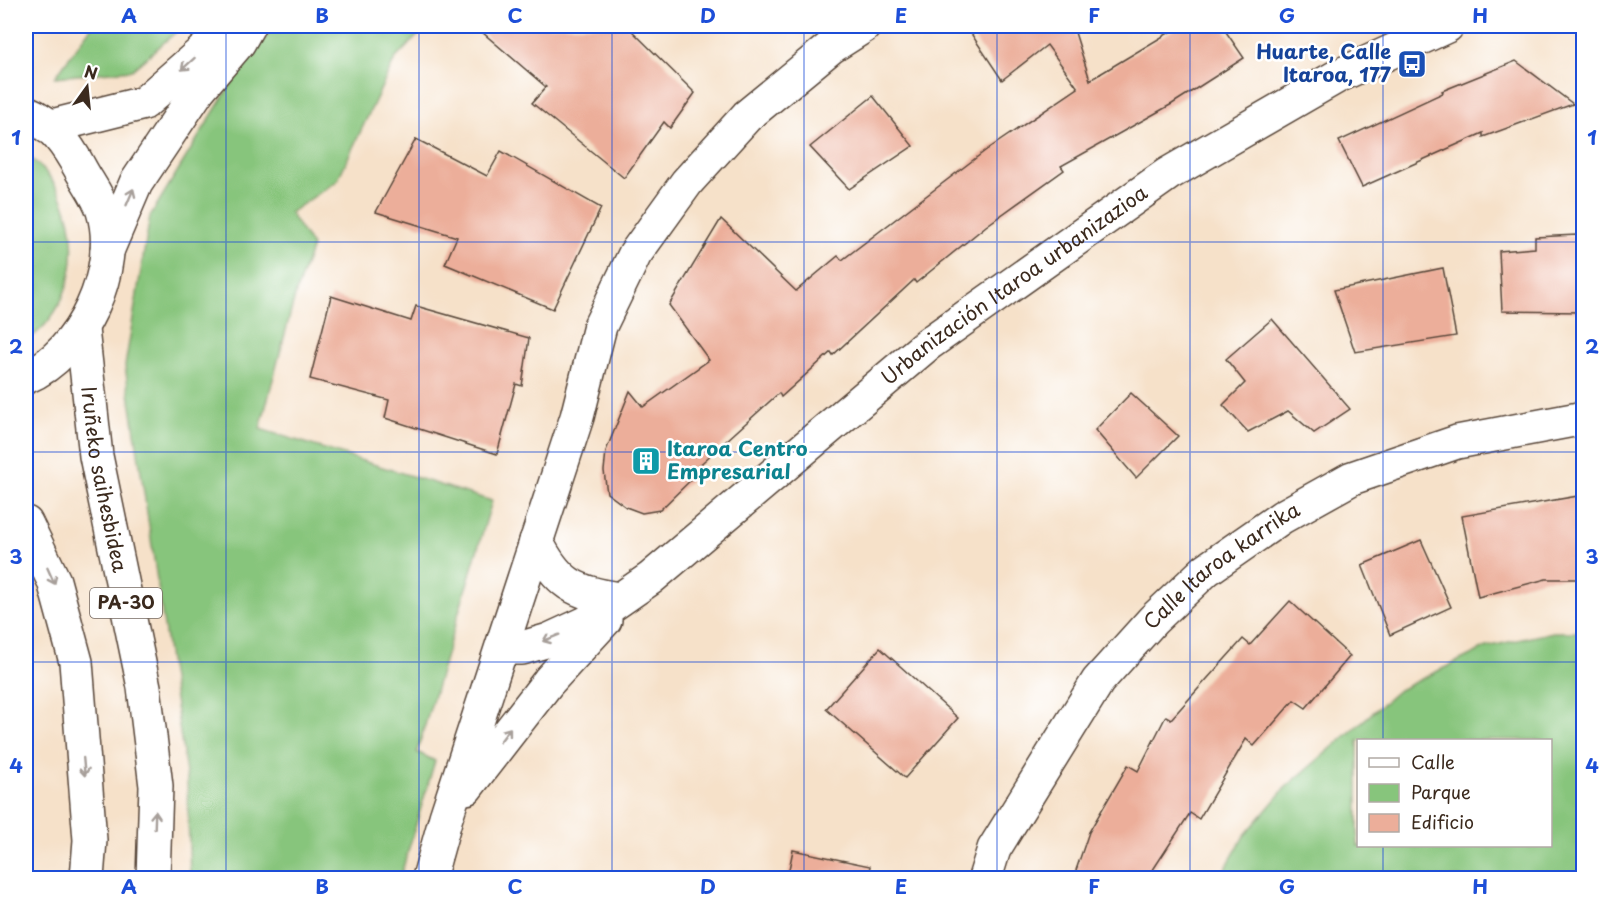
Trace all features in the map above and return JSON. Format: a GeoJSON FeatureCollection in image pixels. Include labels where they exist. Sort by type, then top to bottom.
{"type":"FeatureCollection","features":[{"type":"Feature","properties":{"kind":"main road"},"geometry":{"type":"LineString","coordinates":[[33,113],[144,103],[231,26]]}},
{"type":"Feature","properties":{"kind":"main road"},"geometry":{"type":"LineString","coordinates":[[26,377],[39,371],[82,329],[99,292],[107,251],[136,183],[199,89],[239,42],[248,26]]}},
{"type":"Feature","properties":{"kind":"main road"},"geometry":{"type":"LineString","coordinates":[[429,879],[446,817],[577,417],[600,326],[635,254],[687,182],[747,116],[831,47],[864,26]]}},
{"type":"Feature","properties":{"kind":"main road","name":"Urbanización Itaroa urbanizazioa"},"geometry":{"type":"LineString","coordinates":[[503,648],[522,648],[549,640],[586,622],[651,578],[928,344],[1168,174],[1338,76],[1447,26]]}},
{"type":"Feature","properties":{"kind":"main road"},"geometry":{"type":"LineString","coordinates":[[33,113],[64,140],[103,211],[107,251]]}},
{"type":"Feature","properties":{"kind":"main road","name":"Iruñeko saihesbidea"},"geometry":{"type":"LineString","coordinates":[[82,329],[96,456],[144,687],[156,786],[153,879]]}},
{"type":"Feature","properties":{"kind":"main road","name":"Calle Itaroa karrika"},"geometry":{"type":"LineString","coordinates":[[985,879],[993,849],[1098,681],[1153,620],[1206,570],[1282,517],[1352,478],[1457,442],[1584,418]]}},
{"type":"Feature","properties":{"kind":"main road","name":"PA-30"},"geometry":{"type":"LineString","coordinates":[[26,523],[54,581],[76,662],[90,840],[87,879]]}},
{"type":"Feature","properties":{"kind":"main road"},"geometry":{"type":"LineString","coordinates":[[536,541],[557,577],[572,587],[592,595],[620,599]]}},
{"type":"Feature","properties":{"kind":"main road","name":"Urbanización Itaroa urbanizazioa"},"geometry":{"type":"LineString","coordinates":[[446,817],[507,732],[549,681],[604,622],[620,599]]}},
{"type":"Feature","properties":{"kind":"green space"},"geometry":{"type":"Polygon","coordinates":[[[92,26],[183,26],[132,70],[55,77],[92,26]]]}},
{"type":"Feature","properties":{"kind":"green space"},"geometry":{"type":"Polygon","coordinates":[[[275,26],[427,26],[395,59],[337,181],[290,213],[312,246],[296,292],[260,429],[492,501],[417,752],[435,761],[400,878],[190,878],[187,780],[125,366],[150,216],[245,61],[275,26]]]}},
{"type":"Feature","properties":{"kind":"green space"},"geometry":{"type":"Polygon","coordinates":[[[26,155],[46,173],[61,195],[69,221],[72,248],[70,275],[61,301],[47,323],[26,341],[26,155]]]}},
{"type":"Feature","properties":{"kind":"green space"},"geometry":{"type":"Polygon","coordinates":[[[1553,632],[1583,632],[1583,878],[1220,878],[1244,836],[1285,788],[1399,690],[1487,647],[1553,632]]]}},
{"type":"Feature","properties":{"kind":"building"},"geometry":{"type":"Polygon","coordinates":[[[475,26],[627,26],[695,93],[670,128],[664,122],[624,178],[532,103],[546,87],[475,26]]]}},
{"type":"Feature","properties":{"kind":"building"},"geometry":{"type":"Polygon","coordinates":[[[966,26],[1073,26],[1090,80],[1180,26],[1222,26],[1244,58],[1172,104],[1061,166],[1064,170],[986,226],[916,283],[914,280],[833,355],[831,352],[781,397],[779,393],[694,470],[697,474],[660,510],[642,513],[626,507],[607,493],[604,471],[606,451],[630,391],[643,407],[709,360],[669,305],[721,219],[796,291],[838,256],[842,260],[985,151],[1078,88],[1047,45],[1002,80],[966,26]]]}},
{"type":"Feature","properties":{"kind":"building"},"geometry":{"type":"Polygon","coordinates":[[[1516,61],[1573,104],[1483,137],[1483,133],[1362,187],[1339,141],[1443,93],[1442,91],[1516,61]]]}},
{"type":"Feature","properties":{"kind":"building"},"geometry":{"type":"Polygon","coordinates":[[[873,96],[913,146],[849,189],[810,147],[873,96]]]}},
{"type":"Feature","properties":{"kind":"building"},"geometry":{"type":"Polygon","coordinates":[[[416,139],[487,176],[501,151],[601,208],[553,309],[445,264],[457,237],[376,212],[416,139]]]}},
{"type":"Feature","properties":{"kind":"building"},"geometry":{"type":"Polygon","coordinates":[[[1577,235],[1577,250],[1584,248],[1584,312],[1502,311],[1499,251],[1535,248],[1535,237],[1577,235]]]}},
{"type":"Feature","properties":{"kind":"building"},"geometry":{"type":"Polygon","coordinates":[[[1443,268],[1456,336],[1355,352],[1334,290],[1443,268]]]}},
{"type":"Feature","properties":{"kind":"building"},"geometry":{"type":"Polygon","coordinates":[[[331,296],[411,321],[416,306],[529,338],[522,386],[516,384],[497,454],[385,418],[389,400],[310,379],[331,296]]]}},
{"type":"Feature","properties":{"kind":"building"},"geometry":{"type":"Polygon","coordinates":[[[1272,319],[1350,409],[1314,433],[1288,411],[1248,432],[1223,405],[1245,383],[1226,359],[1272,319]]]}},
{"type":"Feature","properties":{"kind":"building"},"geometry":{"type":"Polygon","coordinates":[[[1131,393],[1178,436],[1136,478],[1095,430],[1131,393]]]}},
{"type":"Feature","properties":{"kind":"building"},"geometry":{"type":"Polygon","coordinates":[[[1584,495],[1584,579],[1546,579],[1478,597],[1462,516],[1584,495]]]}},
{"type":"Feature","properties":{"kind":"building"},"geometry":{"type":"Polygon","coordinates":[[[1421,540],[1451,607],[1390,635],[1362,565],[1421,540]]]}},
{"type":"Feature","properties":{"kind":"building"},"geometry":{"type":"Polygon","coordinates":[[[1290,601],[1350,656],[1306,708],[1294,700],[1254,746],[1246,739],[1199,819],[1190,813],[1147,879],[1073,879],[1089,832],[1128,765],[1138,771],[1166,716],[1171,719],[1243,639],[1250,645],[1290,601]]]}},
{"type":"Feature","properties":{"kind":"building"},"geometry":{"type":"Polygon","coordinates":[[[880,648],[958,718],[905,778],[826,709],[880,648]]]}},
{"type":"Feature","properties":{"kind":"building"},"geometry":{"type":"Polygon","coordinates":[[[793,850],[870,866],[869,879],[787,879],[793,850]]]}},
{"type":"Feature","properties":{"kind":"place","name":"Huarte, Calle Itaroa, 177"},"geometry":{"type":"Point","coordinates":[1412,64]}},
{"type":"Feature","properties":{"kind":"place","name":"Itaroa Centro Empresarial"},"geometry":{"type":"Point","coordinates":[646,461]}}]}
